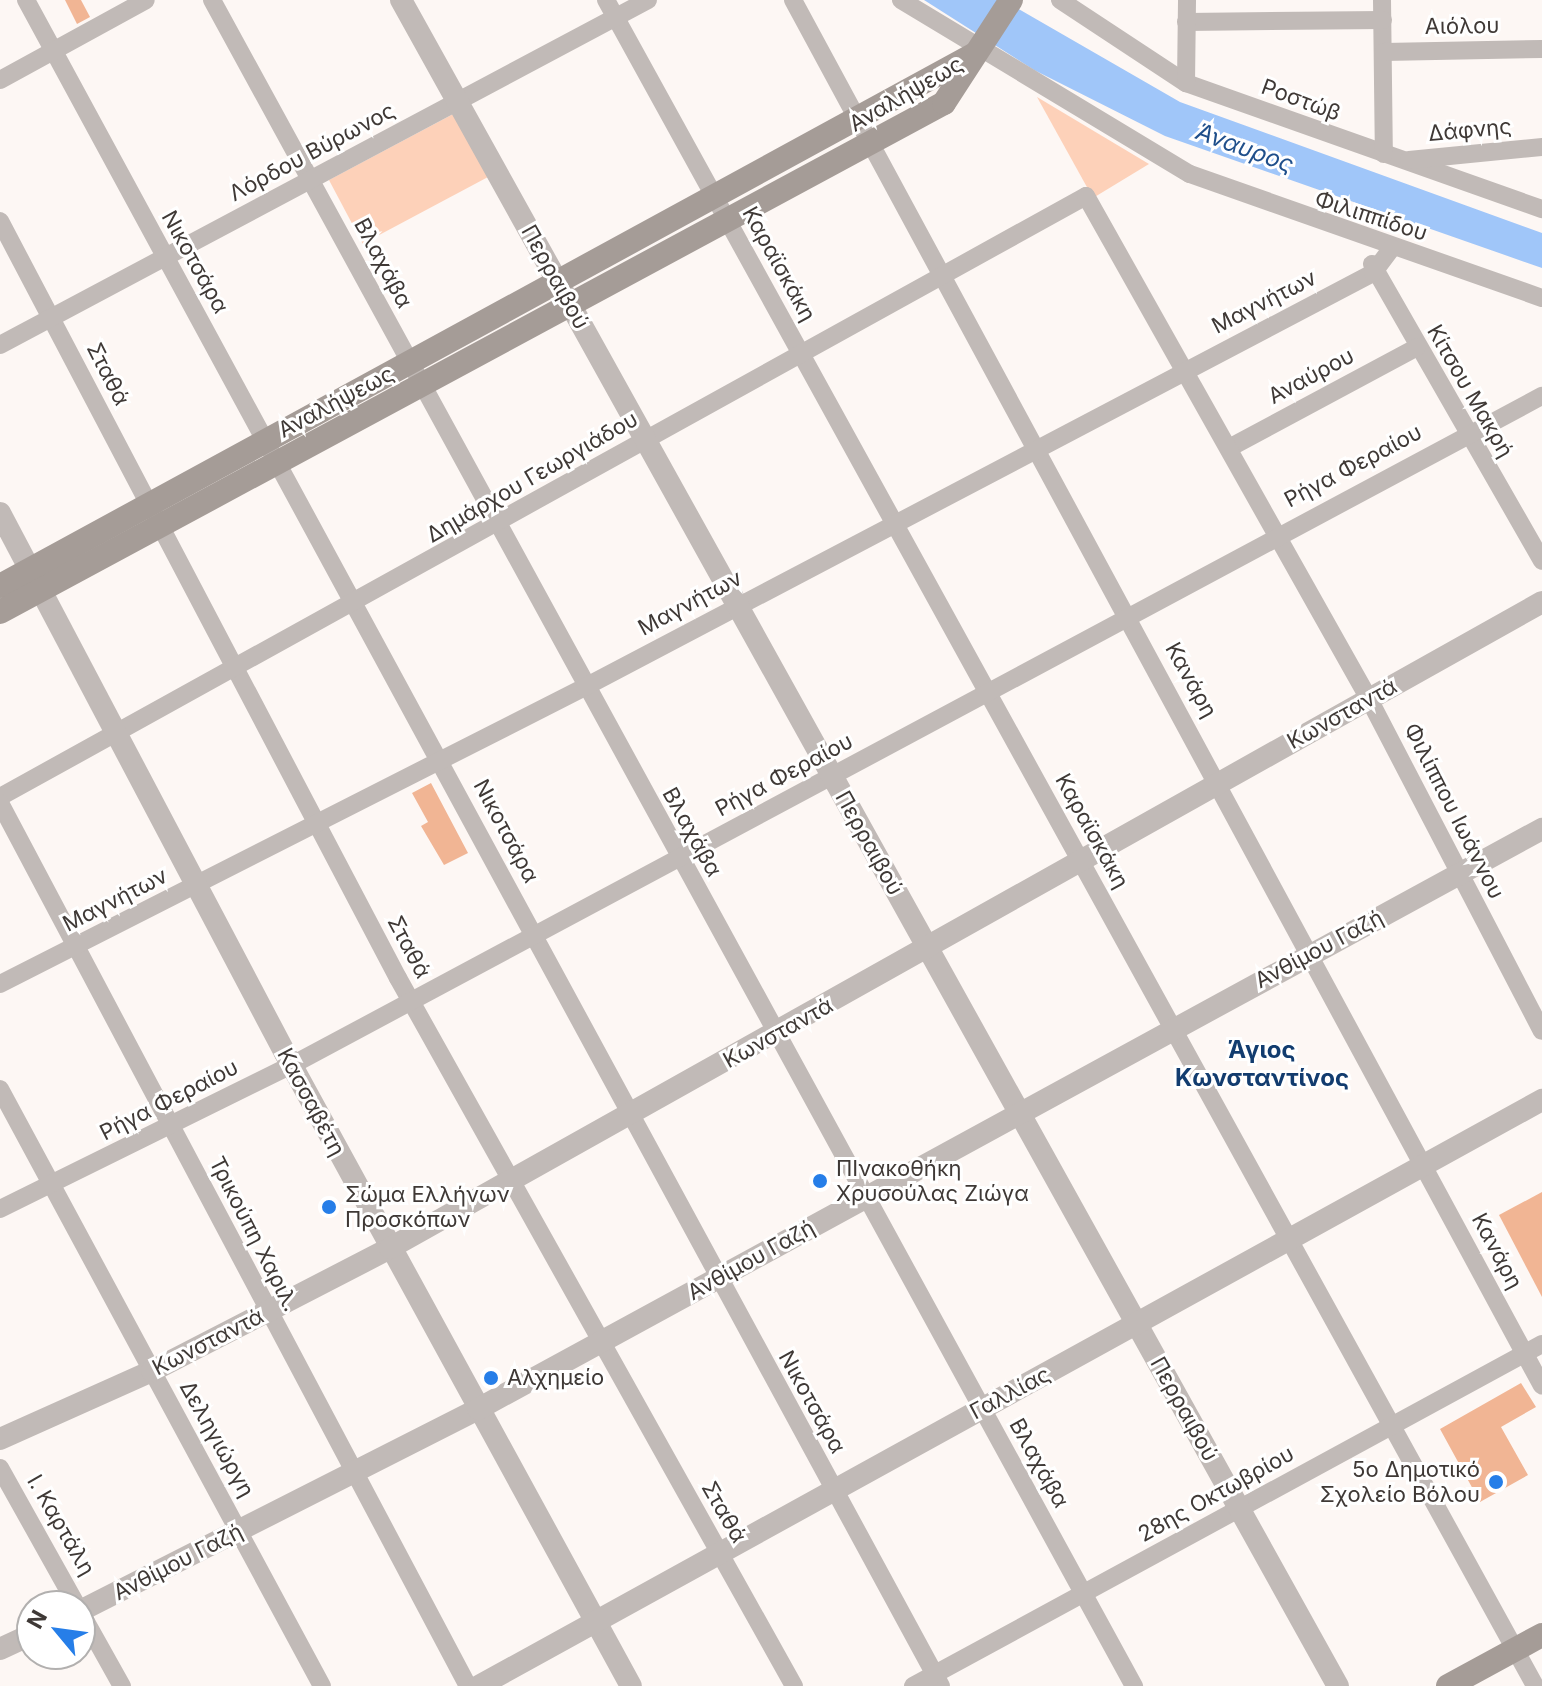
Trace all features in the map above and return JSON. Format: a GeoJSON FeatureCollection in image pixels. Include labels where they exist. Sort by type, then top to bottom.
{"type":"FeatureCollection","features":[{"type":"Feature","properties":{"kind":"main road"},"geometry":{"type":"LineString","coordinates":[[982,48],[1011,0]]}},
{"type":"Feature","properties":{"kind":"main road","name":"Αναλήψεως"},"geometry":{"type":"LineString","coordinates":[[0,612],[35,580],[153,514],[564,293],[727,219],[863,133],[982,48]]}},
{"type":"Feature","properties":{"kind":"main road","name":"Αναλήψεως"},"geometry":{"type":"LineString","coordinates":[[564,293],[715,197],[863,133]]}},
{"type":"Feature","properties":{"kind":"main road","name":"Αναλήψεως"},"geometry":{"type":"LineString","coordinates":[[0,586],[35,580]]}},
{"type":"Feature","properties":{"kind":"main road"},"geometry":{"type":"LineString","coordinates":[[1448,1686],[1542,1635]]}},
{"type":"Feature","properties":{"kind":"street","name":"Νικοτσάρα"},"geometry":{"type":"LineString","coordinates":[[26,0],[441,761],[629,1117],[938,1680]]}},
{"type":"Feature","properties":{"kind":"street"},"geometry":{"type":"LineString","coordinates":[[0,80],[146,0]]}},
{"type":"Feature","properties":{"kind":"street","name":"Βλαχάβα"},"geometry":{"type":"LineString","coordinates":[[212,0],[496,525],[1134,1686]]}},
{"type":"Feature","properties":{"kind":"street","name":"Περραιβού"},"geometry":{"type":"LineString","coordinates":[[401,0],[1338,1686]]}},
{"type":"Feature","properties":{"kind":"street","name":"Καραϊσκάκη"},"geometry":{"type":"LineString","coordinates":[[606,0],[1535,1686]]}},
{"type":"Feature","properties":{"kind":"street","name":"Λόρδου Βύρωνος"},"geometry":{"type":"LineString","coordinates":[[0,345],[648,0]]}},
{"type":"Feature","properties":{"kind":"street","name":"Κανάρη"},"geometry":{"type":"LineString","coordinates":[[793,0],[1312,953],[1542,1386]]}},
{"type":"Feature","properties":{"kind":"street","name":"Φιλιππίδου"},"geometry":{"type":"LineString","coordinates":[[901,0],[1190,174],[1370,241],[1542,298]]}},
{"type":"Feature","properties":{"kind":"street","name":"Ροστώβ"},"geometry":{"type":"LineString","coordinates":[[1060,0],[1186,83],[1542,209]]}},
{"type":"Feature","properties":{"kind":"street"},"geometry":{"type":"LineString","coordinates":[[1186,83],[1187,0]]}},
{"type":"Feature","properties":{"kind":"street"},"geometry":{"type":"LineString","coordinates":[[1382,0],[1384,154]]}},
{"type":"Feature","properties":{"kind":"street"},"geometry":{"type":"LineString","coordinates":[[1186,22],[1383,20]]}},
{"type":"Feature","properties":{"kind":"street","name":"Αιόλου"},"geometry":{"type":"LineString","coordinates":[[1384,52],[1542,49]]}},
{"type":"Feature","properties":{"kind":"street","name":"Δάφνης"},"geometry":{"type":"LineString","coordinates":[[1403,161],[1542,147]]}},
{"type":"Feature","properties":{"kind":"street","name":"Δημάρχου Γεωργιάδου"},"geometry":{"type":"LineString","coordinates":[[0,800],[1086,196]]}},
{"type":"Feature","properties":{"kind":"street","name":"Φιλίππου Ιωάννου"},"geometry":{"type":"LineString","coordinates":[[1086,196],[1369,699],[1542,1031]]}},
{"type":"Feature","properties":{"kind":"street","name":"Σταθά"},"geometry":{"type":"LineString","coordinates":[[0,221],[411,1002],[794,1686]]}},
{"type":"Feature","properties":{"kind":"street","name":"Κίτσου Μακρή"},"geometry":{"type":"LineString","coordinates":[[1370,241],[1373,273],[1542,561]]}},
{"type":"Feature","properties":{"kind":"street","name":"Μαγνήτων"},"geometry":{"type":"LineString","coordinates":[[0,984],[585,687],[893,520],[1373,273],[1392,248]]}},
{"type":"Feature","properties":{"kind":"street","name":"Αναύρου"},"geometry":{"type":"LineString","coordinates":[[1229,448],[1417,347]]}},
{"type":"Feature","properties":{"kind":"street","name":"Ρήγα Φεραίου"},"geometry":{"type":"LineString","coordinates":[[0,1209],[292,1065],[833,777],[1277,533],[1466,432],[1542,396]]}},
{"type":"Feature","properties":{"kind":"street","name":"Κασσαβέτη"},"geometry":{"type":"LineString","coordinates":[[0,513],[390,1248],[631,1686]]}},
{"type":"Feature","properties":{"kind":"street","name":"Κωνσταντά"},"geometry":{"type":"LineString","coordinates":[[0,1439],[152,1371],[390,1248],[776,1035],[1542,602]]}},
{"type":"Feature","properties":{"kind":"street","name":"Τρικούπη Χαριλ."},"geometry":{"type":"LineString","coordinates":[[0,800],[267,1313],[468,1686]]}},
{"type":"Feature","properties":{"kind":"street","name":"Ανθίμου Γαζή"},"geometry":{"type":"LineString","coordinates":[[96,1603],[478,1409],[1542,829]]}},
{"type":"Feature","properties":{"kind":"street","name":"Δεληγιώργη"},"geometry":{"type":"LineString","coordinates":[[0,1089],[322,1686]]}},
{"type":"Feature","properties":{"kind":"street","name":"Γαλλίας"},"geometry":{"type":"LineString","coordinates":[[479,1686],[1542,1100]]}},
{"type":"Feature","properties":{"kind":"street","name":"28ης Οκτωβρίου"},"geometry":{"type":"LineString","coordinates":[[913,1686],[938,1680],[1084,1593],[1542,1344]]}},
{"type":"Feature","properties":{"kind":"street","name":"Ι. Καρτάλη"},"geometry":{"type":"LineString","coordinates":[[0,1468],[70,1590]]}},
{"type":"Feature","properties":{"kind":"street","name":"Ι. Καρτάλη"},"geometry":{"type":"LineString","coordinates":[[96,1638],[122,1686]]}},
{"type":"Feature","properties":{"kind":"shaded area"},"geometry":{"type":"Polygon","coordinates":[[[1037,97],[1149,164],[1093,198],[1037,97]]]}},
{"type":"Feature","properties":{"kind":"shaded area"},"geometry":{"type":"Polygon","coordinates":[[[457,112],[491,176],[363,244],[329,180],[457,112]]]}},
{"type":"Feature","properties":{"kind":"water","name":"Άναυρος"},"geometry":{"type":"Polygon","coordinates":[[[924,0],[1003,0],[1180,102],[1542,233],[1542,268],[1165,136],[1034,70],[924,0]]]}},
{"type":"Feature","properties":{"kind":"building"},"geometry":{"type":"Polygon","coordinates":[[[65,0],[81,0],[90,17],[77,24],[65,0]]]}},
{"type":"Feature","properties":{"kind":"building"},"geometry":{"type":"Polygon","coordinates":[[[431,783],[468,853],[444,865],[421,826],[428,822],[412,793],[431,783]]]}},
{"type":"Feature","properties":{"kind":"building"},"geometry":{"type":"Polygon","coordinates":[[[1542,1192],[1542,1297],[1499,1215],[1542,1192]]]}},
{"type":"Feature","properties":{"kind":"building"},"geometry":{"type":"Polygon","coordinates":[[[1521,1383],[1536,1407],[1501,1427],[1528,1475],[1480,1502],[1440,1429],[1521,1383]]]}},
{"type":"Feature","properties":{"kind":"place","name":"ΠΙνακοθήκη Χρυσούλας Ζιώγα"},"geometry":{"type":"Point","coordinates":[820,1181]}},
{"type":"Feature","properties":{"kind":"place","name":"Σώμα Ελλήνων Προσκόπων"},"geometry":{"type":"Point","coordinates":[329,1207]}},
{"type":"Feature","properties":{"kind":"place","name":"Αλχημείο"},"geometry":{"type":"Point","coordinates":[491,1378]}},
{"type":"Feature","properties":{"kind":"place","name":"5ο Δημοτικό Σχολείο Βόλου"},"geometry":{"type":"Point","coordinates":[1496,1482]}},
{"type":"Feature","properties":{"kind":"district","name":"Άγιος Κωνσταντίνος"},"geometry":{"type":"Point","coordinates":[1262,1064]}}]}
